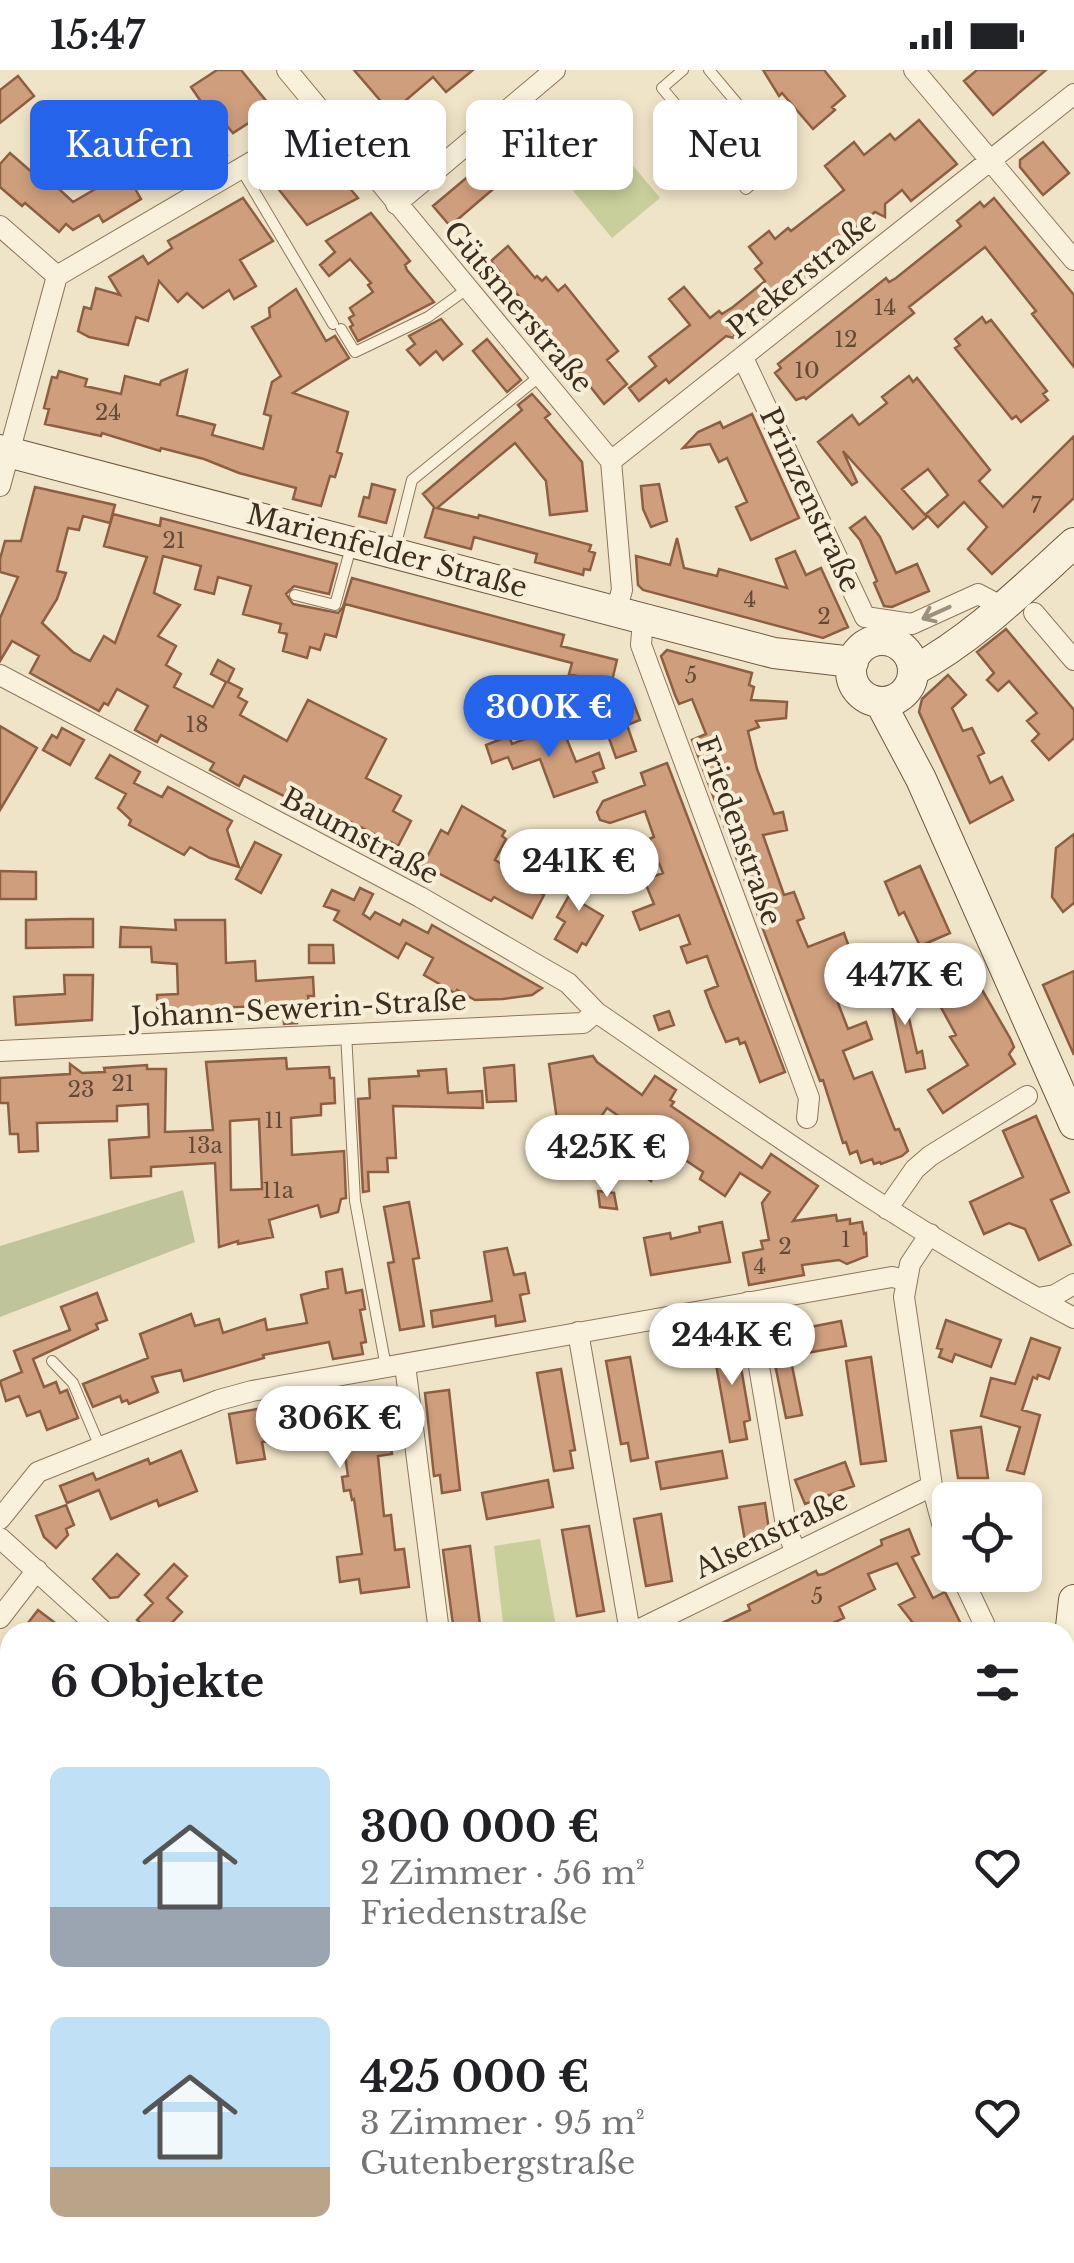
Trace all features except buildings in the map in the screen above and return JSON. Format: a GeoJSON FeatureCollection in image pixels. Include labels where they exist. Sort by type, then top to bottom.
{"type":"FeatureCollection","features":[{"type":"Feature","properties":{"kind":"street","name":"Gütsmerstraße"},"geometry":{"type":"LineString","coordinates":[[287,70],[312,100]]}},
{"type":"Feature","properties":{"kind":"street"},"geometry":{"type":"LineString","coordinates":[[396,204],[556,70]]}},
{"type":"Feature","properties":{"kind":"street"},"geometry":{"type":"LineString","coordinates":[[914,70],[1074,260]]}},
{"type":"Feature","properties":{"kind":"street","name":"Prekerstraße"},"geometry":{"type":"LineString","coordinates":[[611,461],[1074,94]]}},
{"type":"Feature","properties":{"kind":"street"},"geometry":{"type":"LineString","coordinates":[[0,486],[4,451],[58,276],[248,164]]}},
{"type":"Feature","properties":{"kind":"street","name":"Gütsmerstraße"},"geometry":{"type":"LineString","coordinates":[[385,190],[611,461]]}},
{"type":"Feature","properties":{"kind":"street"},"geometry":{"type":"LineString","coordinates":[[0,226],[58,276]]}},
{"type":"Feature","properties":{"kind":"street","name":"Prinzenstraße"},"geometry":{"type":"LineString","coordinates":[[742,358],[864,617],[912,624],[978,594],[1000,610]]}},
{"type":"Feature","properties":{"kind":"street","name":"Marienfelder Straße"},"geometry":{"type":"LineString","coordinates":[[4,451],[853,673]]}},
{"type":"Feature","properties":{"kind":"street"},"geometry":{"type":"LineString","coordinates":[[611,461],[622,590],[630,615]]}},
{"type":"Feature","properties":{"kind":"street"},"geometry":{"type":"LineString","coordinates":[[1074,543],[1000,610],[900,680],[864,696],[853,673],[858,652],[876,641],[898,644],[900,680],[921,778],[1074,1124]]}},
{"type":"Feature","properties":{"kind":"street"},"geometry":{"type":"LineString","coordinates":[[1034,613],[1074,660]]}},
{"type":"Feature","properties":{"kind":"street","name":"Friedenstraße"},"geometry":{"type":"LineString","coordinates":[[630,615],[808,1098],[807,1118]]}},
{"type":"Feature","properties":{"kind":"street","name":"Baumstraße"},"geometry":{"type":"LineString","coordinates":[[0,675],[420,897],[568,983],[596,1012],[887,1210],[1074,1318]]}},
{"type":"Feature","properties":{"kind":"street","name":"Johann-Sewerin-Straße"},"geometry":{"type":"LineString","coordinates":[[0,1050],[583,1023],[596,1012]]}},
{"type":"Feature","properties":{"kind":"street"},"geometry":{"type":"LineString","coordinates":[[887,1210],[930,1156],[1027,1096]]}},
{"type":"Feature","properties":{"kind":"street"},"geometry":{"type":"LineString","coordinates":[[930,1234],[910,1264],[904,1297],[932,1486]]}},
{"type":"Feature","properties":{"kind":"street"},"geometry":{"type":"LineString","coordinates":[[0,1519],[38,1472],[252,1390],[892,1276],[906,1280]]}},
{"type":"Feature","properties":{"kind":"street"},"geometry":{"type":"LineString","coordinates":[[1038,1298],[1055,1295],[1074,1284]]}},
{"type":"Feature","properties":{"kind":"street"},"geometry":{"type":"LineString","coordinates":[[748,1302],[787,1532],[796,1552]]}},
{"type":"Feature","properties":{"kind":"street"},"geometry":{"type":"LineString","coordinates":[[578,1332],[630,1622]]}},
{"type":"Feature","properties":{"kind":"street"},"geometry":{"type":"LineString","coordinates":[[396,1366],[430,1553],[438,1622]]}},
{"type":"Feature","properties":{"kind":"street","name":"Alsenstraße"},"geometry":{"type":"LineString","coordinates":[[652,1622],[932,1486]]}},
{"type":"Feature","properties":{"kind":"street"},"geometry":{"type":"LineString","coordinates":[[0,1538],[93,1622]]}},
{"type":"Feature","properties":{"kind":"street"},"geometry":{"type":"LineString","coordinates":[[0,1618],[37,1570]]}},
{"type":"Feature","properties":{"kind":"street"},"geometry":{"type":"LineString","coordinates":[[969,1592],[983,1622]]}},
{"type":"Feature","properties":{"kind":"lane"},"geometry":{"type":"LineString","coordinates":[[684,70],[662,88],[746,189],[783,158],[709,70]]}},
{"type":"Feature","properties":{"kind":"lane"},"geometry":{"type":"LineString","coordinates":[[241,168],[355,352],[428,317],[467,288]]}},
{"type":"Feature","properties":{"kind":"lane"},"geometry":{"type":"LineString","coordinates":[[394,553],[412,480],[540,376]]}},
{"type":"Feature","properties":{"kind":"lane"},"geometry":{"type":"LineString","coordinates":[[295,595],[336,605],[352,541]]}},
{"type":"Feature","properties":{"kind":"lane"},"geometry":{"type":"LineString","coordinates":[[346,1033],[355,1201],[396,1366]]}},
{"type":"Feature","properties":{"kind":"lane"},"geometry":{"type":"LineString","coordinates":[[52,1361],[73,1383],[100,1447]]}},
{"type":"Feature","properties":{"kind":"green space"},"geometry":{"type":"Polygon","coordinates":[[[633,166],[660,198],[612,238],[572,190],[633,190],[633,166]]]}},
{"type":"Feature","properties":{"kind":"green space"},"geometry":{"type":"Polygon","coordinates":[[[183,1190],[195,1242],[0,1317],[0,1246],[183,1190]]]}},
{"type":"Feature","properties":{"kind":"green space"},"geometry":{"type":"Polygon","coordinates":[[[540,1539],[555,1622],[503,1622],[494,1546],[540,1539]]]}}]}
